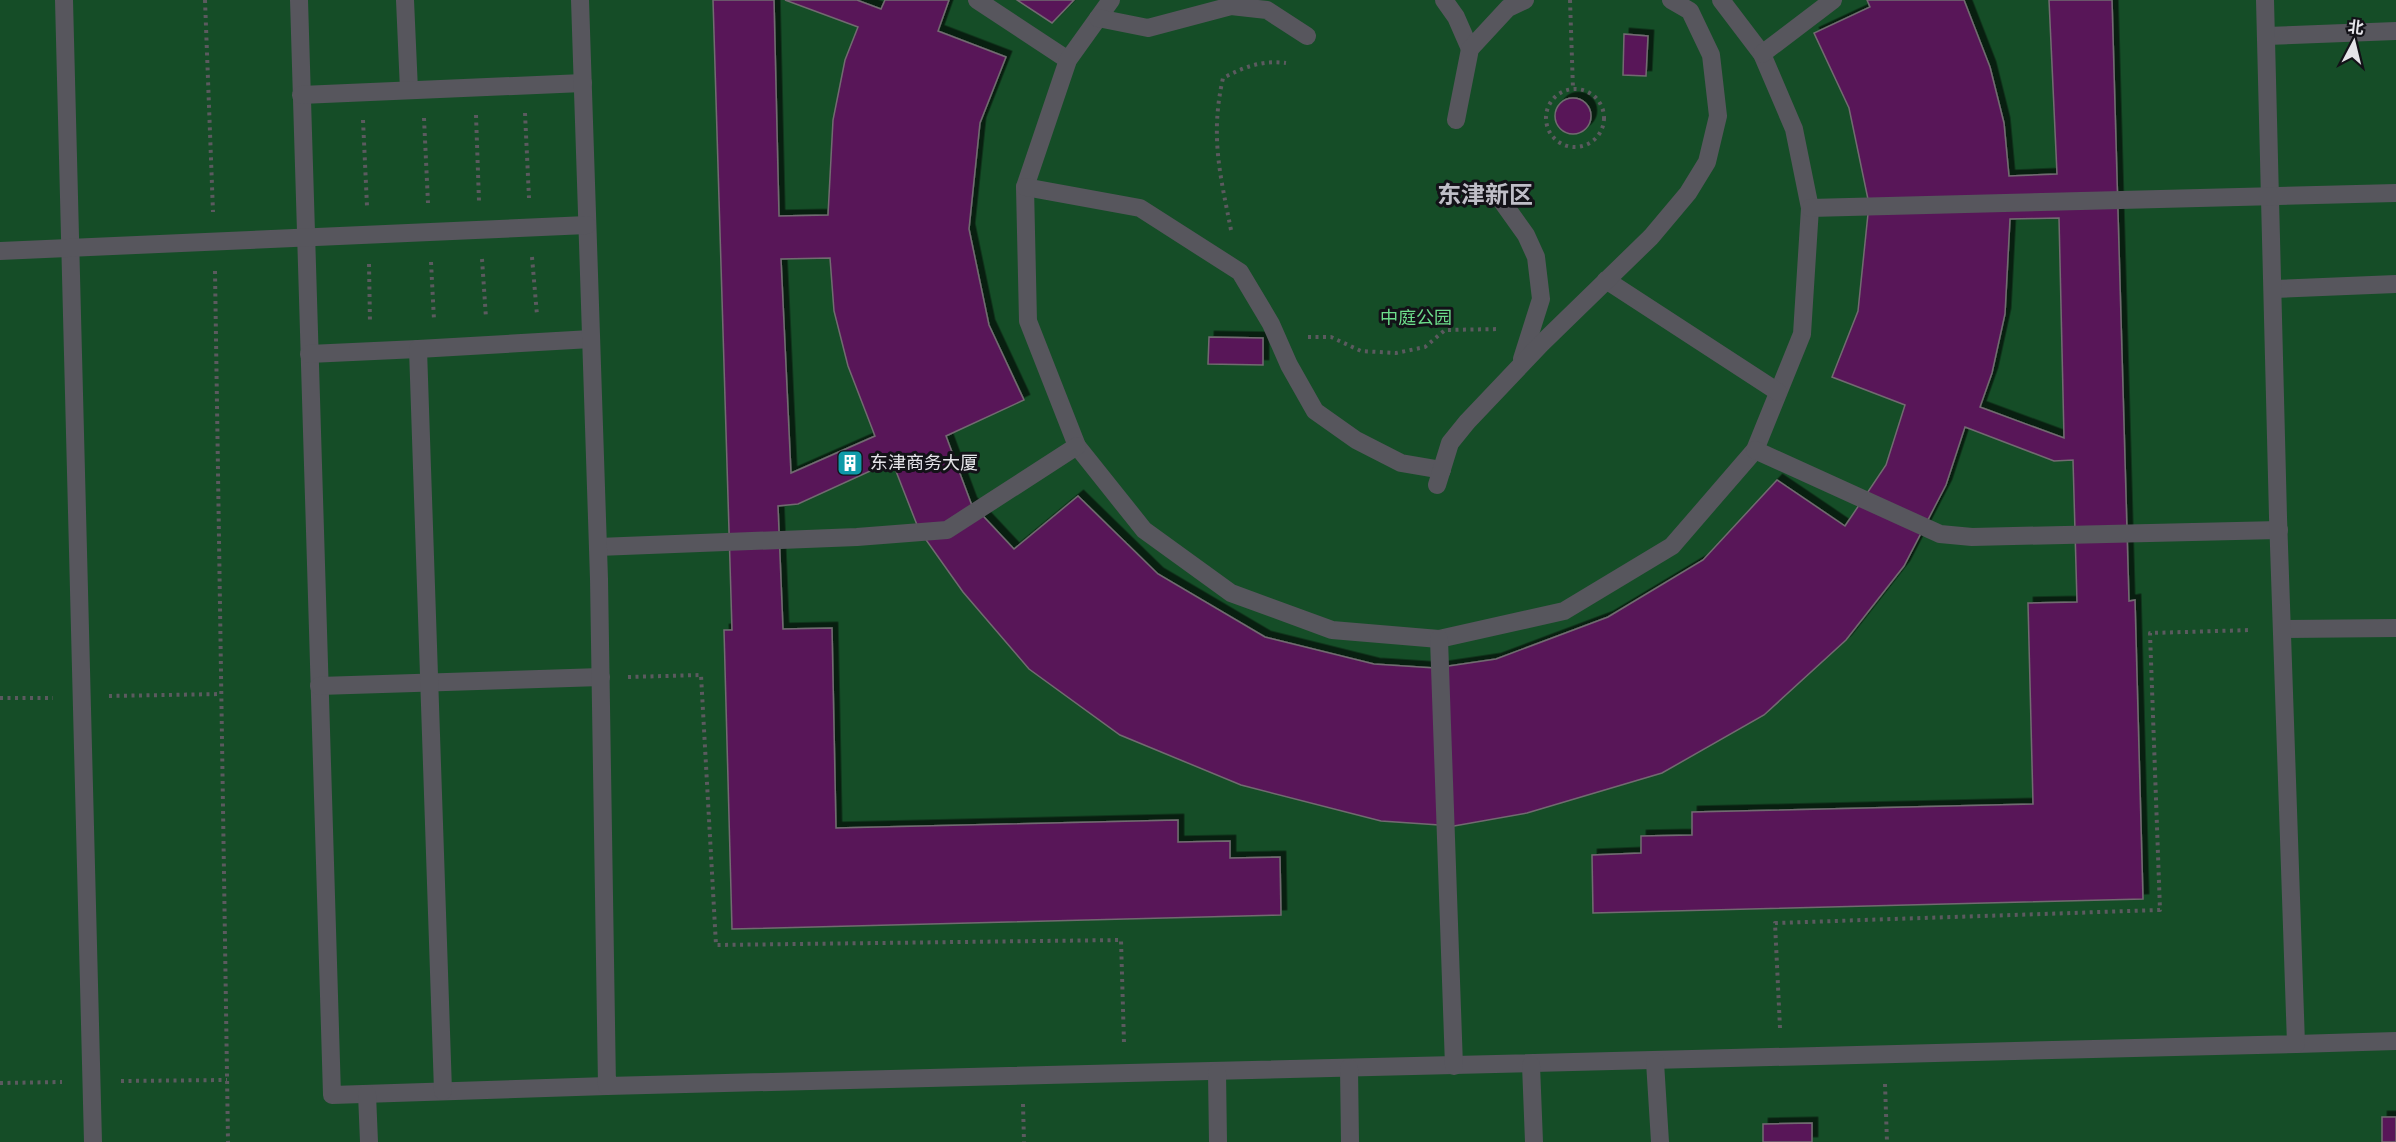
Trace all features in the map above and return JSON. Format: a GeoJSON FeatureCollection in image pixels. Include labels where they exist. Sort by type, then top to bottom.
{"type":"FeatureCollection","features":[{"type":"Feature","properties":{"kind":"street"},"geometry":{"type":"LineString","coordinates":[[64,0],[93,1142]]}},
{"type":"Feature","properties":{"kind":"street"},"geometry":{"type":"LineString","coordinates":[[299,0],[332,1095],[607,1086],[1655,1062],[2396,1041]]}},
{"type":"Feature","properties":{"kind":"street"},"geometry":{"type":"LineString","coordinates":[[405,0],[409,90]]}},
{"type":"Feature","properties":{"kind":"street"},"geometry":{"type":"LineString","coordinates":[[580,0],[598,547],[607,1086]]}},
{"type":"Feature","properties":{"kind":"street"},"geometry":{"type":"LineString","coordinates":[[977,0],[1068,60]]}},
{"type":"Feature","properties":{"kind":"street"},"geometry":{"type":"LineString","coordinates":[[1111,0],[1068,60],[1026,187],[1028,321],[1077,446],[1144,530],[1231,593],[1332,630],[1439,639],[1563,611],[1672,546],[1755,450],[1802,334],[1810,208],[1794,129],[1762,54],[1721,0]]}},
{"type":"Feature","properties":{"kind":"street"},"geometry":{"type":"LineString","coordinates":[[1444,0],[1456,17],[1470,50]]}},
{"type":"Feature","properties":{"kind":"street"},"geometry":{"type":"LineString","coordinates":[[1456,120],[1470,50],[1508,8],[1525,0]]}},
{"type":"Feature","properties":{"kind":"street"},"geometry":{"type":"LineString","coordinates":[[1026,187],[1140,207],[1240,272],[1315,411],[1356,440],[1401,463],[1439,478],[1450,443],[1520,366],[1652,237],[1688,193],[1707,162],[1718,116],[1711,55],[1690,11],[1671,0]]}},
{"type":"Feature","properties":{"kind":"street"},"geometry":{"type":"LineString","coordinates":[[1762,54],[1833,0]]}},
{"type":"Feature","properties":{"kind":"street"},"geometry":{"type":"LineString","coordinates":[[2265,0],[2296,1044]]}},
{"type":"Feature","properties":{"kind":"street"},"geometry":{"type":"LineString","coordinates":[[1098,18],[1148,28],[1231,6],[1267,10],[1307,36]]}},
{"type":"Feature","properties":{"kind":"street"},"geometry":{"type":"LineString","coordinates":[[2266,36],[2396,31]]}},
{"type":"Feature","properties":{"kind":"street"},"geometry":{"type":"LineString","coordinates":[[301,95],[583,83]]}},
{"type":"Feature","properties":{"kind":"street"},"geometry":{"type":"LineString","coordinates":[[1496,193],[1520,226],[1536,257],[1541,299],[1520,366]]}},
{"type":"Feature","properties":{"kind":"street"},"geometry":{"type":"LineString","coordinates":[[1810,208],[2396,193]]}},
{"type":"Feature","properties":{"kind":"street"},"geometry":{"type":"LineString","coordinates":[[0,251],[587,225]]}},
{"type":"Feature","properties":{"kind":"street"},"geometry":{"type":"LineString","coordinates":[[1606,280],[1778,392]]}},
{"type":"Feature","properties":{"kind":"street"},"geometry":{"type":"LineString","coordinates":[[2273,289],[2396,284]]}},
{"type":"Feature","properties":{"kind":"street"},"geometry":{"type":"LineString","coordinates":[[309,354],[591,339]]}},
{"type":"Feature","properties":{"kind":"street"},"geometry":{"type":"LineString","coordinates":[[418,349],[442,1091]]}},
{"type":"Feature","properties":{"kind":"street"},"geometry":{"type":"LineString","coordinates":[[598,547],[857,537],[947,530],[1077,446]]}},
{"type":"Feature","properties":{"kind":"street"},"geometry":{"type":"LineString","coordinates":[[1755,450],[1940,534],[1972,537],[2279,530]]}},
{"type":"Feature","properties":{"kind":"street"},"geometry":{"type":"LineString","coordinates":[[2282,629],[2396,628]]}},
{"type":"Feature","properties":{"kind":"street"},"geometry":{"type":"LineString","coordinates":[[1439,639],[1454,1066]]}},
{"type":"Feature","properties":{"kind":"street"},"geometry":{"type":"LineString","coordinates":[[319,686],[601,677]]}},
{"type":"Feature","properties":{"kind":"street"},"geometry":{"type":"LineString","coordinates":[[1655,1062],[1660,1142]]}},
{"type":"Feature","properties":{"kind":"street"},"geometry":{"type":"LineString","coordinates":[[1531,1065],[1534,1142]]}},
{"type":"Feature","properties":{"kind":"street"},"geometry":{"type":"LineString","coordinates":[[1349,1068],[1350,1142]]}},
{"type":"Feature","properties":{"kind":"street"},"geometry":{"type":"LineString","coordinates":[[1217,1072],[1218,1142]]}},
{"type":"Feature","properties":{"kind":"street"},"geometry":{"type":"LineString","coordinates":[[367,1094],[369,1142]]}},
{"type":"Feature","properties":{"kind":"path"},"geometry":{"type":"LineString","coordinates":[[205,0],[214,241],[228,1142]]}},
{"type":"Feature","properties":{"kind":"path"},"geometry":{"type":"LineString","coordinates":[[1570,0],[1573,89]]}},
{"type":"Feature","properties":{"kind":"path"},"geometry":{"type":"LineString","coordinates":[[1240,272],[1216,158],[1216,110],[1223,78],[1240,69],[1268,60],[1286,63]]}},
{"type":"Feature","properties":{"kind":"path"},"geometry":{"type":"LineString","coordinates":[[1573,89],[1591,94],[1604,109],[1602,129],[1597,138],[1579,147],[1559,143],[1552,137],[1545,120],[1546,111],[1556,95],[1573,89]]}},
{"type":"Feature","properties":{"kind":"path"},"geometry":{"type":"LineString","coordinates":[[1277,338],[1331,337],[1361,351],[1396,353],[1425,347],[1445,330],[1532,328]]}},
{"type":"Feature","properties":{"kind":"path"},"geometry":{"type":"LineString","coordinates":[[1781,1058],[1775,923],[2160,910],[2150,633],[2282,629]]}},
{"type":"Feature","properties":{"kind":"path"},"geometry":{"type":"LineString","coordinates":[[601,677],[701,675],[716,945],[1121,940],[1125,1074]]}},
{"type":"Feature","properties":{"kind":"path"},"geometry":{"type":"LineString","coordinates":[[1884,1056],[1887,1142]]}},
{"type":"Feature","properties":{"kind":"path"},"geometry":{"type":"LineString","coordinates":[[1021,1076],[1024,1142]]}},
{"type":"Feature","properties":{"kind":"green space","name":"中庭公园"},"geometry":{"type":"Polygon","coordinates":[[[0,0],[2396,0],[2396,1142],[0,1142],[0,0]]]}},
{"type":"Feature","properties":{"kind":"building","name":"东津商务大厦"},"geometry":{"type":"Polygon","coordinates":[[[713,0],[774,0],[779,216],[828,215],[833,120],[845,60],[858,27],[785,0],[857,0],[881,9],[885,0],[949,0],[938,31],[1006,57],[980,123],[969,229],[989,325],[1024,400],[946,436],[971,503],[1014,549],[1078,496],[1158,574],[1265,637],[1374,664],[1435,668],[1496,659],[1608,617],[1703,560],[1777,480],[1845,526],[1886,465],[1905,405],[1832,377],[1858,311],[1869,204],[1849,108],[1814,33],[1870,7],[1867,0],[1964,0],[1990,67],[2004,123],[2009,176],[2057,174],[2049,0],[2112,0],[2129,601],[2135,600],[2143,899],[1593,913],[1592,855],[1641,853],[1641,836],[1692,835],[1692,812],[2033,804],[2028,603],[2077,602],[2073,460],[2054,461],[1965,427],[1946,485],[1904,566],[1846,640],[1764,715],[1662,773],[1527,813],[1454,826],[1381,821],[1241,785],[1120,735],[1029,669],[963,592],[919,530],[892,461],[798,504],[778,506],[783,629],[832,628],[836,828],[1178,820],[1178,842],[1230,841],[1230,858],[1280,857],[1281,915],[732,929],[724,630],[732,630],[713,0]],[[2059,218],[2010,219],[2005,314],[1992,373],[1980,407],[2064,438],[2059,218]],[[830,258],[781,259],[791,473],[875,436],[848,366],[834,311],[830,258]]]}},
{"type":"Feature","properties":{"kind":"building"},"geometry":{"type":"Polygon","coordinates":[[[1017,0],[1074,0],[1052,23],[1017,0]]]}},
{"type":"Feature","properties":{"kind":"building"},"geometry":{"type":"Polygon","coordinates":[[[1624,34],[1648,36],[1646,76],[1623,75],[1624,34]]]}},
{"type":"Feature","properties":{"kind":"building"},"geometry":{"type":"Polygon","coordinates":[[[1573,98],[1586,103],[1591,116],[1586,129],[1573,134],[1560,129],[1555,116],[1560,103],[1573,98]]]}},
{"type":"Feature","properties":{"kind":"building"},"geometry":{"type":"Polygon","coordinates":[[[1209,337],[1263,338],[1263,365],[1208,364],[1209,337]]]}},
{"type":"Feature","properties":{"kind":"building"},"geometry":{"type":"Polygon","coordinates":[[[2382,1117],[2396,1117],[2396,1142],[2382,1142],[2382,1117]]]}},
{"type":"Feature","properties":{"kind":"building"},"geometry":{"type":"Polygon","coordinates":[[[1812,1123],[1812,1142],[1763,1142],[1763,1124],[1812,1123]]]}},
{"type":"Feature","properties":{"kind":"place","name":"东津商务大厦"},"geometry":{"type":"Point","coordinates":[850,463]}},
{"type":"Feature","properties":{"kind":"district","name":"东津新区"},"geometry":{"type":"Point","coordinates":[1485,195]}}]}
